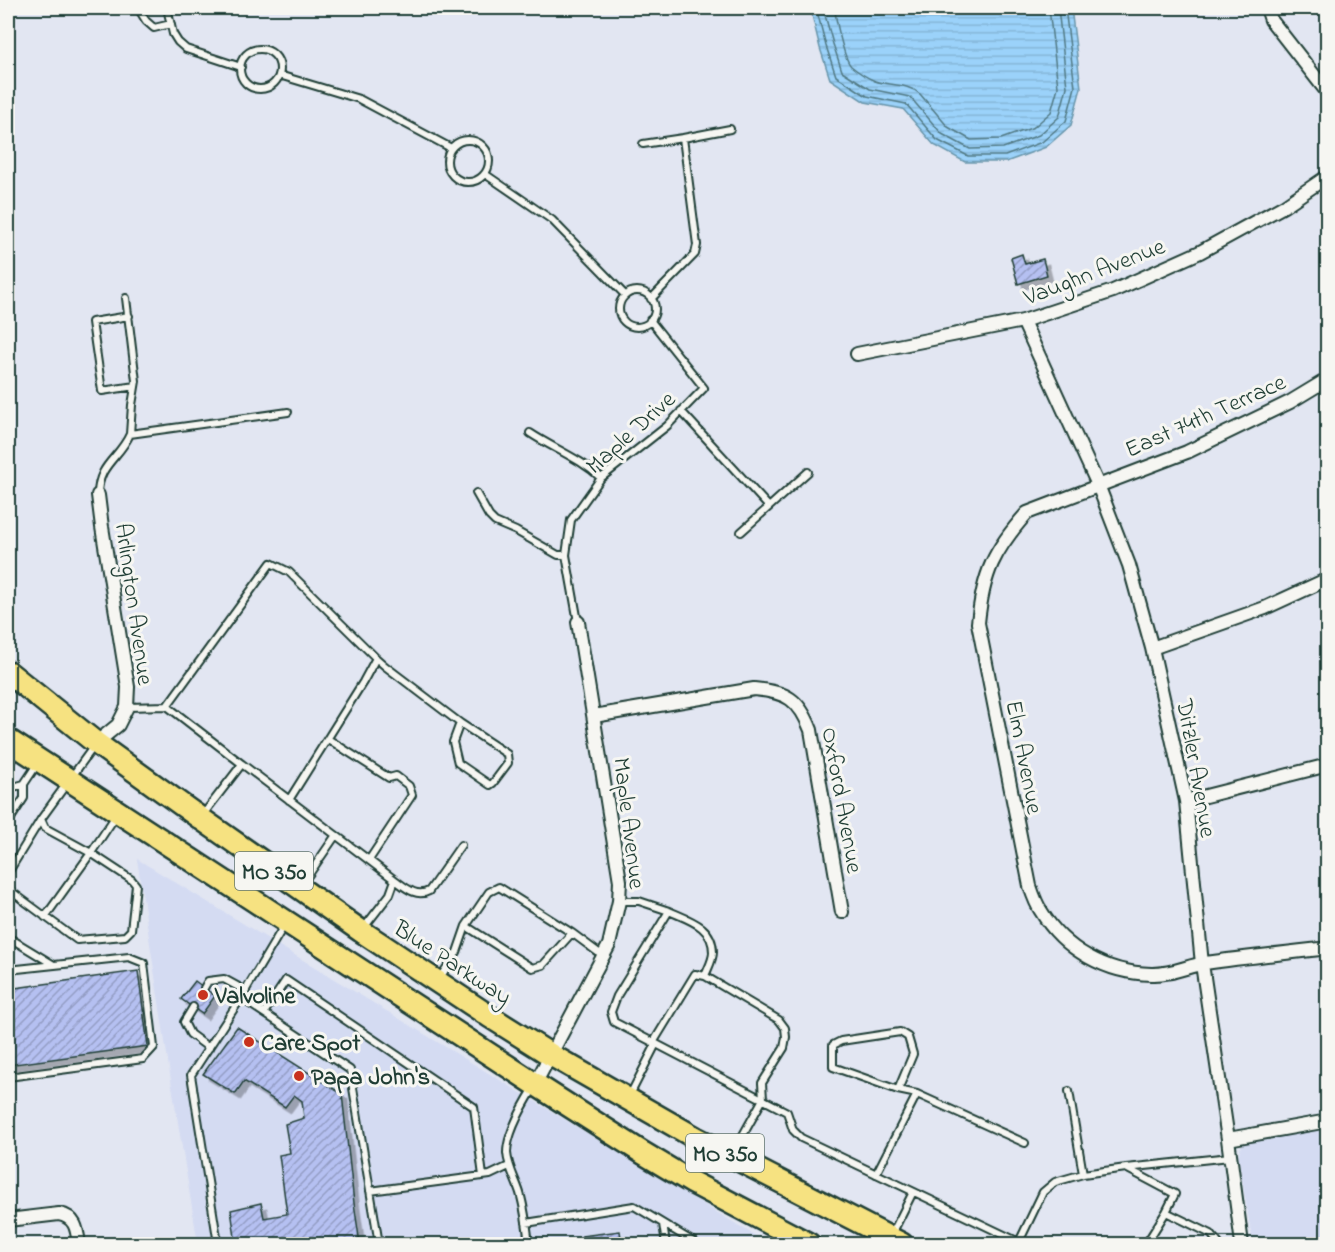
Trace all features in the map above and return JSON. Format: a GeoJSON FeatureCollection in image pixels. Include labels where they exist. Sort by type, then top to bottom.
{"type":"FeatureCollection","features":[{"type":"Feature","properties":{"kind":"highway","name":"Blue Parkway"},"geometry":{"type":"LineString","coordinates":[[8,672],[96,743],[299,889],[550,1055],[732,1156],[896,1241]]}},
{"type":"Feature","properties":{"kind":"highway","name":"MO 350"},"geometry":{"type":"LineString","coordinates":[[14,744],[536,1084],[693,1183],[809,1245]]}},
{"type":"Feature","properties":{"kind":"street"},"geometry":{"type":"LineString","coordinates":[[1268,8],[1271,20],[1328,93]]}},
{"type":"Feature","properties":{"kind":"street","name":"Vaughn Avenue"},"geometry":{"type":"LineString","coordinates":[[857,354],[1023,321],[1113,291],[1200,252],[1284,206],[1328,176]]}},
{"type":"Feature","properties":{"kind":"street","name":"Ditzler Avenue"},"geometry":{"type":"LineString","coordinates":[[1023,321],[1098,485],[1129,566],[1152,648],[1186,801],[1202,964],[1242,1245]]}},
{"type":"Feature","properties":{"kind":"street","name":"East 74th Terrace"},"geometry":{"type":"LineString","coordinates":[[1098,485],[1187,452],[1290,402],[1328,379]]}},
{"type":"Feature","properties":{"kind":"street","name":"Elm Avenue"},"geometry":{"type":"LineString","coordinates":[[1098,485],[1027,513],[1009,533],[997,552],[988,571],[980,598],[978,623],[1029,886],[1041,911],[1057,933],[1077,950],[1100,964],[1126,972],[1153,974],[1180,971],[1202,964],[1328,948]]}},
{"type":"Feature","properties":{"kind":"street","name":"Arlington Avenue"},"geometry":{"type":"LineString","coordinates":[[96,743],[118,725],[127,707],[128,687],[98,495]]}},
{"type":"Feature","properties":{"kind":"street"},"geometry":{"type":"LineString","coordinates":[[1152,648],[1265,608],[1328,579]]}},
{"type":"Feature","properties":{"kind":"street","name":"Maple Avenue"},"geometry":{"type":"LineString","coordinates":[[536,1084],[609,945],[621,881],[578,622]]}},
{"type":"Feature","properties":{"kind":"street","name":"Oxford Avenue"},"geometry":{"type":"LineString","coordinates":[[594,716],[754,689],[776,691],[792,701],[805,715],[811,730],[842,912]]}},
{"type":"Feature","properties":{"kind":"street"},"geometry":{"type":"LineString","coordinates":[[1186,801],[1328,765]]}},
{"type":"Feature","properties":{"kind":"street"},"geometry":{"type":"LineString","coordinates":[[1228,1139],[1328,1121]]}},
{"type":"Feature","properties":{"kind":"street"},"geometry":{"type":"LineString","coordinates":[[8,1220],[64,1214],[71,1218],[76,1227],[79,1245]]}},
{"type":"Feature","properties":{"kind":"lane"},"geometry":{"type":"LineString","coordinates":[[138,8],[146,21],[154,28],[171,24]]}},
{"type":"Feature","properties":{"kind":"lane"},"geometry":{"type":"LineString","coordinates":[[167,8],[173,33],[186,49],[241,67]]}},
{"type":"Feature","properties":{"kind":"lane"},"geometry":{"type":"LineString","coordinates":[[257,50],[270,52],[279,62],[279,75],[272,86],[259,89],[247,84],[243,79],[242,61],[251,52],[257,50]]}},
{"type":"Feature","properties":{"kind":"lane"},"geometry":{"type":"LineString","coordinates":[[279,75],[359,99],[451,148]]}},
{"type":"Feature","properties":{"kind":"lane"},"geometry":{"type":"LineString","coordinates":[[643,144],[729,129]]}},
{"type":"Feature","properties":{"kind":"lane"},"geometry":{"type":"LineString","coordinates":[[651,299],[695,254],[697,245],[683,138]]}},
{"type":"Feature","properties":{"kind":"lane"},"geometry":{"type":"LineString","coordinates":[[469,140],[481,145],[488,155],[488,168],[479,179],[465,182],[458,180],[448,169],[448,155],[451,148],[469,140]]}},
{"type":"Feature","properties":{"kind":"lane"},"geometry":{"type":"LineString","coordinates":[[484,174],[552,220],[625,295]]}},
{"type":"Feature","properties":{"kind":"lane"},"geometry":{"type":"LineString","coordinates":[[636,291],[651,299],[654,310],[650,320],[640,326],[628,325],[624,321],[619,305],[625,295],[636,291]]}},
{"type":"Feature","properties":{"kind":"lane"},"geometry":{"type":"LineString","coordinates":[[98,495],[101,474],[120,451],[130,434],[135,365],[126,298]]}},
{"type":"Feature","properties":{"kind":"lane"},"geometry":{"type":"LineString","coordinates":[[129,316],[92,322],[102,391],[135,386]]}},
{"type":"Feature","properties":{"kind":"lane","name":"Maple Drive"},"geometry":{"type":"LineString","coordinates":[[578,622],[566,555],[571,520],[601,478],[667,426],[704,388],[650,320]]}},
{"type":"Feature","properties":{"kind":"lane"},"geometry":{"type":"LineString","coordinates":[[681,411],[769,507]]}},
{"type":"Feature","properties":{"kind":"lane"},"geometry":{"type":"LineString","coordinates":[[130,434],[288,412]]}},
{"type":"Feature","properties":{"kind":"lane"},"geometry":{"type":"LineString","coordinates":[[530,433],[588,466],[601,478]]}},
{"type":"Feature","properties":{"kind":"lane"},"geometry":{"type":"LineString","coordinates":[[741,532],[808,472]]}},
{"type":"Feature","properties":{"kind":"lane"},"geometry":{"type":"LineString","coordinates":[[476,493],[495,522],[558,555],[566,555]]}},
{"type":"Feature","properties":{"kind":"lane"},"geometry":{"type":"LineString","coordinates":[[167,706],[271,563],[289,572],[385,666],[460,723],[507,754],[508,762],[490,785],[458,763],[453,742],[460,723]]}},
{"type":"Feature","properties":{"kind":"lane"},"geometry":{"type":"LineString","coordinates":[[289,800],[376,658]]}},
{"type":"Feature","properties":{"kind":"lane"},"geometry":{"type":"LineString","coordinates":[[127,707],[167,706],[395,880],[417,894],[429,891],[461,845]]}},
{"type":"Feature","properties":{"kind":"lane"},"geometry":{"type":"LineString","coordinates":[[328,739],[389,778],[396,776],[409,786],[412,795],[369,860]]}},
{"type":"Feature","properties":{"kind":"lane"},"geometry":{"type":"LineString","coordinates":[[8,873],[41,819],[96,743]]}},
{"type":"Feature","properties":{"kind":"lane"},"geometry":{"type":"LineString","coordinates":[[8,765],[14,744]]}},
{"type":"Feature","properties":{"kind":"lane"},"geometry":{"type":"LineString","coordinates":[[8,823],[24,798],[24,783],[40,760]]}},
{"type":"Feature","properties":{"kind":"lane"},"geometry":{"type":"LineString","coordinates":[[200,819],[242,764]]}},
{"type":"Feature","properties":{"kind":"lane"},"geometry":{"type":"LineString","coordinates":[[8,792],[10,788],[24,783]]}},
{"type":"Feature","properties":{"kind":"lane"},"geometry":{"type":"LineString","coordinates":[[45,917],[118,812]]}},
{"type":"Feature","properties":{"kind":"lane"},"geometry":{"type":"LineString","coordinates":[[8,890],[76,940],[125,936],[131,930],[136,885],[132,880],[91,853],[45,828],[41,819]]}},
{"type":"Feature","properties":{"kind":"lane"},"geometry":{"type":"LineString","coordinates":[[299,889],[336,835]]}},
{"type":"Feature","properties":{"kind":"lane"},"geometry":{"type":"LineString","coordinates":[[361,931],[390,894],[395,880]]}},
{"type":"Feature","properties":{"kind":"lane"},"geometry":{"type":"LineString","coordinates":[[437,982],[457,952],[466,926],[489,892],[499,886],[603,956]]}},
{"type":"Feature","properties":{"kind":"lane"},"geometry":{"type":"LineString","coordinates":[[619,901],[639,901],[699,924],[708,933],[713,951],[705,976]]}},
{"type":"Feature","properties":{"kind":"lane"},"geometry":{"type":"LineString","coordinates":[[669,911],[617,996],[611,1012],[614,1022],[788,1112],[794,1130],[801,1138],[1020,1244],[1042,1192],[1055,1182],[1083,1174],[1126,1167],[1230,1157]]}},
{"type":"Feature","properties":{"kind":"lane"},"geometry":{"type":"LineString","coordinates":[[218,1245],[191,1075],[242,998],[287,922]]}},
{"type":"Feature","properties":{"kind":"lane"},"geometry":{"type":"LineString","coordinates":[[466,926],[532,968],[543,964],[572,933]]}},
{"type":"Feature","properties":{"kind":"lane"},"geometry":{"type":"LineString","coordinates":[[8,937],[55,965]]}},
{"type":"Feature","properties":{"kind":"lane"},"geometry":{"type":"LineString","coordinates":[[8,970],[129,957],[144,963],[154,1047],[143,1059],[8,1077]]}},
{"type":"Feature","properties":{"kind":"lane"},"geometry":{"type":"LineString","coordinates":[[628,1099],[654,1044],[695,974],[705,976],[779,1020],[786,1037],[784,1048],[762,1083],[763,1099],[732,1156]]}},
{"type":"Feature","properties":{"kind":"lane"},"geometry":{"type":"LineString","coordinates":[[204,988],[208,981],[224,979],[246,991]]}},
{"type":"Feature","properties":{"kind":"lane"},"geometry":{"type":"LineString","coordinates":[[264,1013],[285,980],[474,1107],[483,1176]]}},
{"type":"Feature","properties":{"kind":"lane"},"geometry":{"type":"LineString","coordinates":[[242,998],[350,1070],[379,1245]]}},
{"type":"Feature","properties":{"kind":"lane"},"geometry":{"type":"LineString","coordinates":[[193,1007],[184,1022],[190,1034],[209,1048]]}},
{"type":"Feature","properties":{"kind":"lane"},"geometry":{"type":"LineString","coordinates":[[898,1090],[913,1054],[908,1037],[900,1032],[841,1041],[833,1045],[832,1067],[898,1090],[917,1094],[1025,1143]]}},
{"type":"Feature","properties":{"kind":"lane"},"geometry":{"type":"LineString","coordinates":[[529,1245],[523,1205],[509,1166],[507,1150],[521,1108],[536,1084]]}},
{"type":"Feature","properties":{"kind":"lane"},"geometry":{"type":"LineString","coordinates":[[1069,1091],[1083,1174]]}},
{"type":"Feature","properties":{"kind":"lane"},"geometry":{"type":"LineString","coordinates":[[876,1174],[917,1094]]}},
{"type":"Feature","properties":{"kind":"lane"},"geometry":{"type":"LineString","coordinates":[[370,1191],[490,1175],[509,1166]]}},
{"type":"Feature","properties":{"kind":"lane"},"geometry":{"type":"LineString","coordinates":[[1126,1167],[1175,1194],[1146,1245]]}},
{"type":"Feature","properties":{"kind":"lane"},"geometry":{"type":"LineString","coordinates":[[896,1241],[913,1192]]}},
{"type":"Feature","properties":{"kind":"lane"},"geometry":{"type":"LineString","coordinates":[[526,1223],[634,1206],[697,1245]]}},
{"type":"Feature","properties":{"kind":"lane"},"geometry":{"type":"LineString","coordinates":[[1166,1212],[1211,1234],[1219,1245]]}},
{"type":"Feature","properties":{"kind":"lane"},"geometry":{"type":"LineString","coordinates":[[663,1224],[666,1245]]}},
{"type":"Feature","properties":{"kind":"shaded area"},"geometry":{"type":"Polygon","coordinates":[[[137,859],[769,1244],[198,1244],[137,859]]]}},
{"type":"Feature","properties":{"kind":"shaded area"},"geometry":{"type":"Polygon","coordinates":[[[1327,1128],[1327,1244],[1253,1244],[1238,1155],[1242,1144],[1246,1141],[1327,1128]]]}},
{"type":"Feature","properties":{"kind":"water"},"geometry":{"type":"Polygon","coordinates":[[[813,8],[1071,8],[1081,88],[1071,125],[1046,147],[1006,162],[965,162],[934,145],[903,109],[865,102],[830,79],[812,15],[813,8]]]}},
{"type":"Feature","properties":{"kind":"building"},"geometry":{"type":"Polygon","coordinates":[[[1022,254],[1025,264],[1043,259],[1047,275],[1018,284],[1011,258],[1022,254]]]}},
{"type":"Feature","properties":{"kind":"building"},"geometry":{"type":"Polygon","coordinates":[[[138,971],[148,1046],[8,1065],[8,989],[138,971]]]}},
{"type":"Feature","properties":{"kind":"building"},"geometry":{"type":"Polygon","coordinates":[[[195,981],[215,996],[202,1014],[181,999],[195,981]]]}},
{"type":"Feature","properties":{"kind":"building"},"geometry":{"type":"Polygon","coordinates":[[[237,1027],[342,1094],[360,1244],[236,1244],[231,1210],[261,1203],[264,1218],[287,1214],[279,1155],[290,1153],[285,1124],[304,1118],[302,1101],[294,1095],[285,1107],[244,1081],[235,1094],[203,1074],[237,1027]]]}},
{"type":"Feature","properties":{"kind":"building"},"geometry":{"type":"Polygon","coordinates":[[[620,1231],[622,1244],[583,1244],[582,1236],[620,1231]]]}},
{"type":"Feature","properties":{"kind":"place","name":"Valvoline"},"geometry":{"type":"Point","coordinates":[203,995]}},
{"type":"Feature","properties":{"kind":"place","name":"Care Spot"},"geometry":{"type":"Point","coordinates":[249,1042]}},
{"type":"Feature","properties":{"kind":"place","name":"Papa John's"},"geometry":{"type":"Point","coordinates":[299,1076]}}]}
